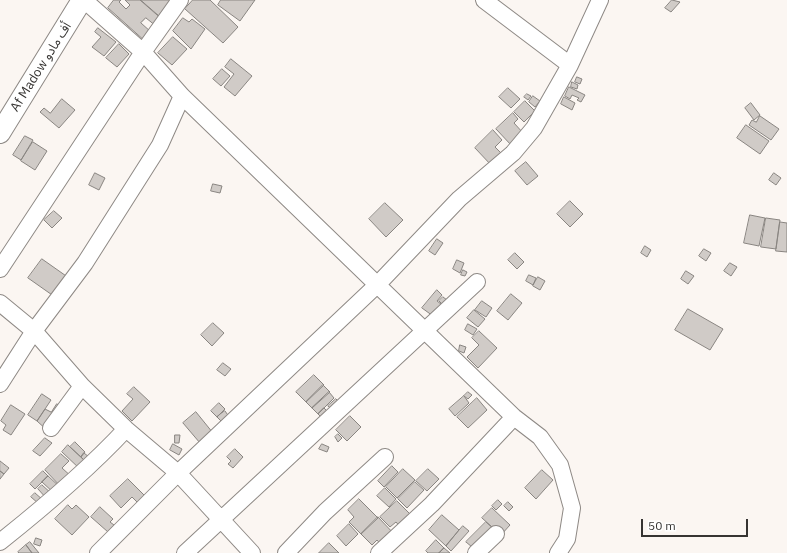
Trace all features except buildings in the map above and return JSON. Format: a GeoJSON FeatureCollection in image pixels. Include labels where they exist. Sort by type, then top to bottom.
{"type":"FeatureCollection","features":[{"type":"Feature","properties":{"kind":"street"},"geometry":{"type":"LineString","coordinates":[[83,0],[143,52],[182,96],[514,417],[540,437],[560,465],[572,508],[567,539],[558,553]]}},
{"type":"Feature","properties":{"kind":"street","name":"Af Madow أف مادو"},"geometry":{"type":"LineString","coordinates":[[0,133],[83,0]]}},
{"type":"Feature","properties":{"kind":"street"},"geometry":{"type":"LineString","coordinates":[[0,269],[143,52],[180,0]]}},
{"type":"Feature","properties":{"kind":"street"},"geometry":{"type":"LineString","coordinates":[[98,553],[178,472],[378,284],[459,199],[513,153],[534,128],[570,65],[600,0]]}},
{"type":"Feature","properties":{"kind":"street"},"geometry":{"type":"LineString","coordinates":[[494,3],[570,65]]}},
{"type":"Feature","properties":{"kind":"street"},"geometry":{"type":"LineString","coordinates":[[0,384],[34,331],[85,263],[160,145],[182,96]]}},
{"type":"Feature","properties":{"kind":"street"},"geometry":{"type":"LineString","coordinates":[[185,553],[477,282]]}},
{"type":"Feature","properties":{"kind":"street"},"geometry":{"type":"LineString","coordinates":[[0,303],[34,331],[82,386],[126,429],[178,472],[252,553]]}},
{"type":"Feature","properties":{"kind":"street"},"geometry":{"type":"LineString","coordinates":[[51,428],[82,386]]}},
{"type":"Feature","properties":{"kind":"street"},"geometry":{"type":"LineString","coordinates":[[379,553],[432,504],[514,417]]}},
{"type":"Feature","properties":{"kind":"street"},"geometry":{"type":"LineString","coordinates":[[0,542],[60,493],[102,455],[126,429]]}},
{"type":"Feature","properties":{"kind":"street"},"geometry":{"type":"LineString","coordinates":[[286,553],[325,512],[385,457]]}},
{"type":"Feature","properties":{"kind":"street"},"geometry":{"type":"LineString","coordinates":[[476,553],[496,534]]}}]}
